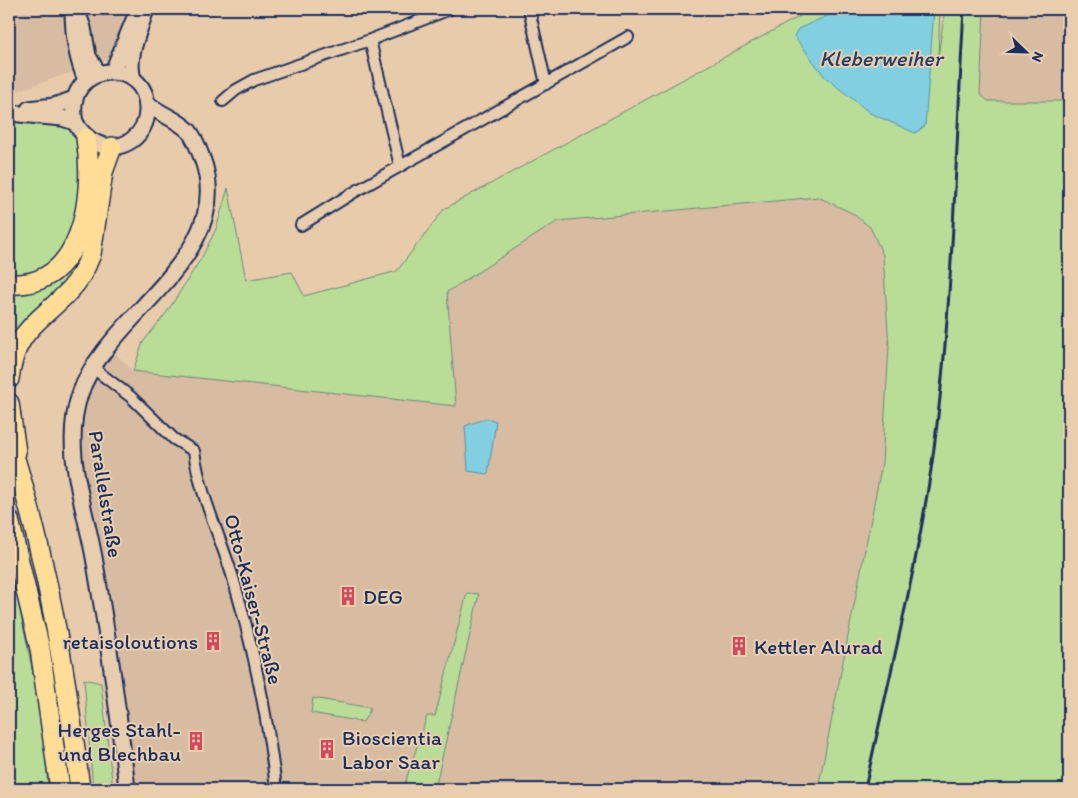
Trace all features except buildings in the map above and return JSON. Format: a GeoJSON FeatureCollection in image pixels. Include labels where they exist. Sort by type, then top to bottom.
{"type":"FeatureCollection","features":[{"type":"Feature","properties":{"kind":"highway"},"geometry":{"type":"LineString","coordinates":[[9,284],[26,285],[42,279],[58,268],[71,253],[79,238],[90,162],[86,138]]}},
{"type":"Feature","properties":{"kind":"highway"},"geometry":{"type":"LineString","coordinates":[[9,379],[16,348],[27,330],[70,290],[92,254],[103,172],[112,147]]}},
{"type":"Feature","properties":{"kind":"highway"},"geometry":{"type":"LineString","coordinates":[[9,403],[18,468]]}},
{"type":"Feature","properties":{"kind":"highway"},"geometry":{"type":"LineString","coordinates":[[9,440],[18,468],[60,649],[80,789]]}},
{"type":"Feature","properties":{"kind":"highway"},"geometry":{"type":"LineString","coordinates":[[9,520],[40,649],[60,789]]}},
{"type":"Feature","properties":{"kind":"street"},"geometry":{"type":"LineString","coordinates":[[74,9],[83,28],[92,76]]}},
{"type":"Feature","properties":{"kind":"street"},"geometry":{"type":"LineString","coordinates":[[113,71],[138,9]]}},
{"type":"Feature","properties":{"kind":"street"},"geometry":{"type":"LineString","coordinates":[[133,78],[113,71],[92,76],[78,88],[72,110],[75,122],[86,138],[102,146],[112,147],[124,144],[132,139],[145,123],[148,104],[140,86],[133,78],[130,65],[146,9]]}},
{"type":"Feature","properties":{"kind":"street"},"geometry":{"type":"LineString","coordinates":[[223,101],[236,90],[254,80],[370,40],[450,9]]}},
{"type":"Feature","properties":{"kind":"street"},"geometry":{"type":"LineString","coordinates":[[529,9],[546,84]]}},
{"type":"Feature","properties":{"kind":"street"},"geometry":{"type":"LineString","coordinates":[[301,225],[400,166],[628,37]]}},
{"type":"Feature","properties":{"kind":"street"},"geometry":{"type":"LineString","coordinates":[[370,40],[400,166]]}},
{"type":"Feature","properties":{"kind":"street"},"geometry":{"type":"LineString","coordinates":[[9,111],[54,106],[74,99]]}},
{"type":"Feature","properties":{"kind":"street","name":"Parallelstraße"},"geometry":{"type":"LineString","coordinates":[[127,789],[95,561],[73,445],[72,428],[80,393],[93,368],[114,338],[170,278],[196,237],[203,219],[208,192],[205,168],[190,132],[176,120],[148,104]]}},
{"type":"Feature","properties":{"kind":"street"},"geometry":{"type":"LineString","coordinates":[[9,111],[62,118],[75,122]]}},
{"type":"Feature","properties":{"kind":"street"},"geometry":{"type":"LineString","coordinates":[[145,123],[164,126],[178,133],[201,156]]}},
{"type":"Feature","properties":{"kind":"street","name":"Otto-Kaiser-Straße"},"geometry":{"type":"LineString","coordinates":[[93,368],[131,396],[174,440],[194,451],[197,476],[232,577],[251,644],[276,789]]}},
{"type":"Feature","properties":{"kind":"shaded area"},"geometry":{"type":"Polygon","coordinates":[[[9,9],[131,9],[107,60],[9,94],[9,9]]]}},
{"type":"Feature","properties":{"kind":"shaded area"},"geometry":{"type":"Polygon","coordinates":[[[984,9],[1069,9],[1069,101],[988,101],[980,94],[984,9]]]}},
{"type":"Feature","properties":{"kind":"shaded area"},"geometry":{"type":"Polygon","coordinates":[[[818,197],[852,213],[870,226],[883,255],[889,346],[882,463],[818,789],[120,789],[87,560],[63,440],[68,406],[76,380],[102,340],[133,371],[456,406],[447,292],[559,221],[818,197]]]}},
{"type":"Feature","properties":{"kind":"green space"},"geometry":{"type":"Polygon","coordinates":[[[813,9],[940,9],[938,57],[945,9],[984,9],[980,94],[988,101],[1069,101],[1069,789],[818,789],[882,463],[889,347],[883,255],[870,227],[852,213],[818,197],[558,221],[447,292],[456,406],[133,371],[143,342],[167,312],[202,257],[216,229],[228,188],[246,280],[292,272],[304,296],[397,271],[444,209],[813,9]]]}},
{"type":"Feature","properties":{"kind":"green space"},"geometry":{"type":"Polygon","coordinates":[[[9,122],[58,125],[70,128],[82,144],[84,186],[64,254],[33,276],[9,275],[9,122]]]}},
{"type":"Feature","properties":{"kind":"green space"},"geometry":{"type":"Polygon","coordinates":[[[86,226],[81,265],[9,353],[9,290],[23,291],[86,226]]]}},
{"type":"Feature","properties":{"kind":"green space"},"geometry":{"type":"Polygon","coordinates":[[[9,565],[33,676],[46,761],[48,789],[9,789],[9,565]]]}},
{"type":"Feature","properties":{"kind":"green space"},"geometry":{"type":"Polygon","coordinates":[[[467,593],[479,594],[435,789],[403,789],[427,716],[435,716],[467,593]]]}},
{"type":"Feature","properties":{"kind":"green space"},"geometry":{"type":"Polygon","coordinates":[[[84,679],[101,683],[113,789],[93,789],[84,679]]]}},
{"type":"Feature","properties":{"kind":"green space"},"geometry":{"type":"Polygon","coordinates":[[[313,698],[371,708],[363,722],[311,713],[313,698]]]}},
{"type":"Feature","properties":{"kind":"water","name":"Kleberweiher"},"geometry":{"type":"Polygon","coordinates":[[[842,9],[934,9],[925,126],[915,133],[870,113],[825,77],[794,36],[798,29],[842,9]]]}},
{"type":"Feature","properties":{"kind":"water"},"geometry":{"type":"Polygon","coordinates":[[[487,418],[496,421],[488,474],[468,471],[465,426],[487,418]]]}},
{"type":"Feature","properties":{"kind":"railway"},"geometry":{"type":"LineString","coordinates":[[865,789],[910,586],[932,463],[945,350],[964,9]]}},
{"type":"Feature","properties":{"kind":"place","name":"DEG"},"geometry":{"type":"Point","coordinates":[348,596]}},
{"type":"Feature","properties":{"kind":"place","name":"retaisoloutions"},"geometry":{"type":"Point","coordinates":[213,641]}},
{"type":"Feature","properties":{"kind":"place","name":"Kettler Alurad"},"geometry":{"type":"Point","coordinates":[739,646]}},
{"type":"Feature","properties":{"kind":"place","name":"Herges Stahl- und Blechbau"},"geometry":{"type":"Point","coordinates":[196,741]}},
{"type":"Feature","properties":{"kind":"place","name":"Bioscientia Labor Saar"},"geometry":{"type":"Point","coordinates":[327,749]}}]}
